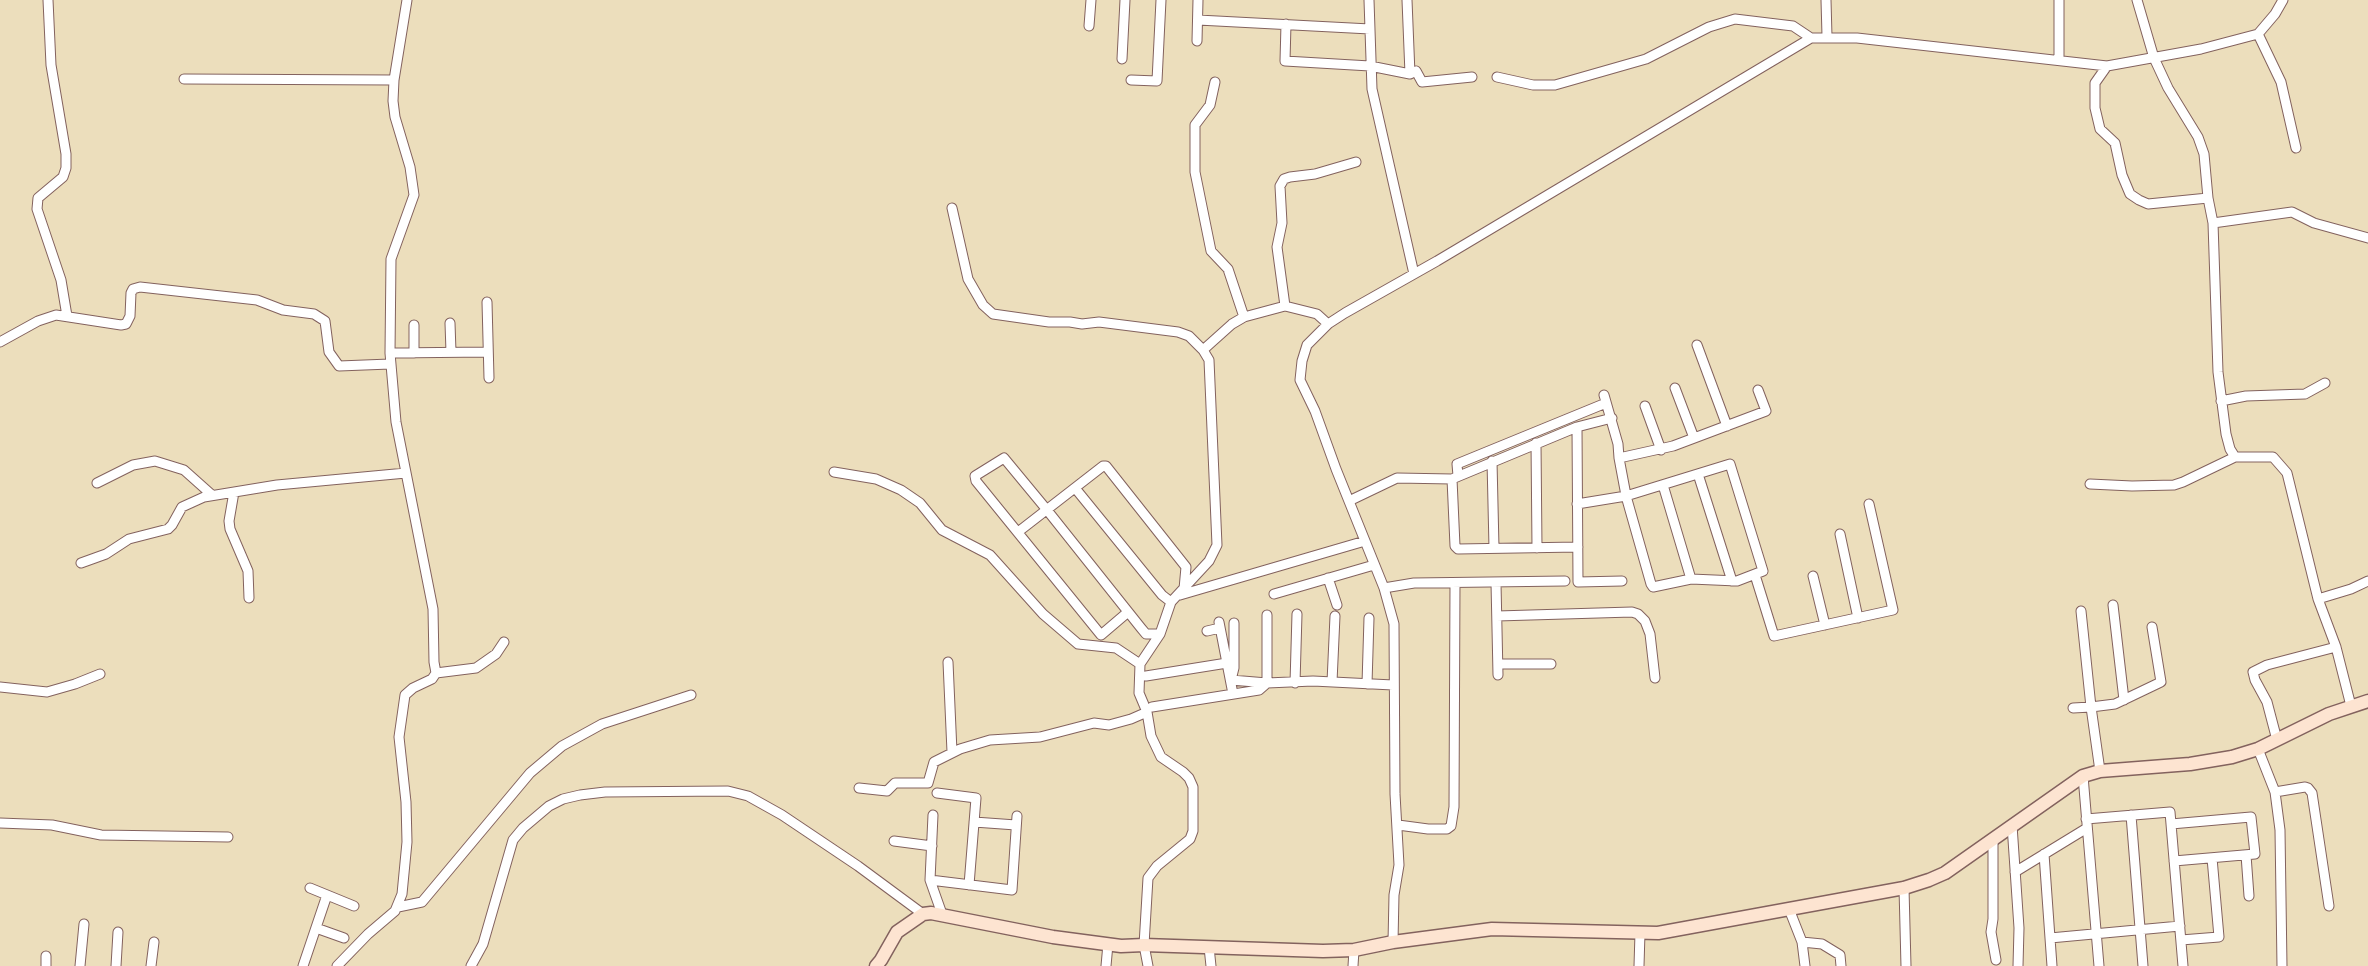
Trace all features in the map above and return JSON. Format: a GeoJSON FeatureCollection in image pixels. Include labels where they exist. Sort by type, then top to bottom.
{"type":"FeatureCollection","features":[{"type":"Feature","properties":{"kind":"street"},"geometry":{"type":"LineString","coordinates":[[48,0],[51,65],[66,154],[66,168],[63,177],[38,198],[37,209],[62,280],[67,316]]}},
{"type":"Feature","properties":{"kind":"street"},"geometry":{"type":"LineString","coordinates":[[337,966],[398,907],[402,894],[407,842],[406,802],[399,750],[400,724],[407,692],[432,679],[436,673],[433,610],[392,402],[390,364],[391,259],[414,195],[410,167],[395,117],[394,80],[407,0]]}},
{"type":"Feature","properties":{"kind":"street"},"geometry":{"type":"LineString","coordinates":[[1090,26],[1091,0]]}},
{"type":"Feature","properties":{"kind":"street"},"geometry":{"type":"LineString","coordinates":[[1122,59],[1125,0]]}},
{"type":"Feature","properties":{"kind":"street"},"geometry":{"type":"LineString","coordinates":[[1131,80],[1157,81],[1160,0]]}},
{"type":"Feature","properties":{"kind":"street"},"geometry":{"type":"LineString","coordinates":[[1197,41],[1198,0]]}},
{"type":"Feature","properties":{"kind":"street"},"geometry":{"type":"LineString","coordinates":[[1369,0],[1372,89],[1414,274]]}},
{"type":"Feature","properties":{"kind":"street"},"geometry":{"type":"LineString","coordinates":[[1408,0],[1410,74]]}},
{"type":"Feature","properties":{"kind":"street"},"geometry":{"type":"LineString","coordinates":[[1826,0],[1826,36]]}},
{"type":"Feature","properties":{"kind":"street"},"geometry":{"type":"LineString","coordinates":[[2058,60],[2059,0]]}},
{"type":"Feature","properties":{"kind":"street"},"geometry":{"type":"LineString","coordinates":[[2136,0],[2154,58],[2168,88],[2198,138],[2204,154],[2208,198],[2213,223],[2216,338],[2221,401],[2226,434],[2235,457]]}},
{"type":"Feature","properties":{"kind":"street"},"geometry":{"type":"LineString","coordinates":[[1394,942],[1394,895],[1399,865],[1395,794],[1394,624],[1384,588],[1315,410],[1300,380],[1302,361],[1307,345],[1328,324],[1811,38],[1826,36],[1857,38],[2108,66],[2201,49],[2258,34],[2275,14],[2282,0]]}},
{"type":"Feature","properties":{"kind":"street"},"geometry":{"type":"LineString","coordinates":[[1497,77],[1533,85],[1555,85],[1646,59],[1709,27],[1735,19],[1793,26],[1811,38]]}},
{"type":"Feature","properties":{"kind":"street"},"geometry":{"type":"LineString","coordinates":[[1198,20],[1370,29]]}},
{"type":"Feature","properties":{"kind":"street"},"geometry":{"type":"LineString","coordinates":[[1286,24],[1285,61],[1370,66],[1410,74],[1416,71],[1422,82],[1472,77]]}},
{"type":"Feature","properties":{"kind":"street"},"geometry":{"type":"LineString","coordinates":[[2258,34],[2281,82],[2296,148]]}},
{"type":"Feature","properties":{"kind":"street"},"geometry":{"type":"LineString","coordinates":[[2108,66],[2095,83],[2096,115],[2100,130],[2114,143],[2122,174],[2130,194],[2148,204],[2208,198]]}},
{"type":"Feature","properties":{"kind":"street"},"geometry":{"type":"LineString","coordinates":[[184,79],[394,80]]}},
{"type":"Feature","properties":{"kind":"street"},"geometry":{"type":"LineString","coordinates":[[1215,82],[1210,105],[1195,125],[1195,172],[1212,251],[1228,269],[1244,316]]}},
{"type":"Feature","properties":{"kind":"street"},"geometry":{"type":"LineString","coordinates":[[1285,306],[1277,247],[1282,223],[1280,186],[1284,179],[1290,177],[1315,174],[1356,162]]}},
{"type":"Feature","properties":{"kind":"street"},"geometry":{"type":"LineString","coordinates":[[952,208],[968,279],[982,305],[993,314],[1049,322],[1082,324],[1099,322],[1178,332],[1189,336],[1204,350],[1209,360],[1216,545],[1209,561],[1184,590],[1173,599],[1160,634],[1140,664],[1139,693],[1149,710],[1151,736],[1162,757],[1184,772],[1194,788],[1193,831],[1190,839],[1157,866],[1148,878],[1144,945],[1148,966]]}},
{"type":"Feature","properties":{"kind":"street"},"geometry":{"type":"LineString","coordinates":[[2213,223],[2292,212],[2314,223],[2368,238]]}},
{"type":"Feature","properties":{"kind":"street"},"geometry":{"type":"LineString","coordinates":[[0,342],[47,317],[67,316],[121,325],[126,324],[130,316],[131,293],[133,289],[140,286],[257,300],[282,310],[314,314],[323,318],[329,352],[339,366],[390,364]]}},
{"type":"Feature","properties":{"kind":"street"},"geometry":{"type":"LineString","coordinates":[[487,302],[489,378]]}},
{"type":"Feature","properties":{"kind":"street"},"geometry":{"type":"LineString","coordinates":[[1204,350],[1232,324],[1244,316],[1285,306],[1316,314],[1328,324]]}},
{"type":"Feature","properties":{"kind":"street"},"geometry":{"type":"LineString","coordinates":[[450,323],[450,352]]}},
{"type":"Feature","properties":{"kind":"street"},"geometry":{"type":"LineString","coordinates":[[414,325],[414,353]]}},
{"type":"Feature","properties":{"kind":"street"},"geometry":{"type":"LineString","coordinates":[[1697,345],[1727,426]]}},
{"type":"Feature","properties":{"kind":"street"},"geometry":{"type":"LineString","coordinates":[[390,354],[488,352]]}},
{"type":"Feature","properties":{"kind":"street"},"geometry":{"type":"LineString","coordinates":[[2221,401],[2246,396],[2305,394],[2325,383]]}},
{"type":"Feature","properties":{"kind":"street"},"geometry":{"type":"LineString","coordinates":[[1675,388],[1694,438]]}},
{"type":"Feature","properties":{"kind":"street"},"geometry":{"type":"LineString","coordinates":[[1619,458],[1661,450],[1766,411],[1758,390]]}},
{"type":"Feature","properties":{"kind":"street"},"geometry":{"type":"LineString","coordinates":[[1577,504],[1626,496],[1728,464],[1731,465],[1764,571],[1732,581],[1691,578],[1655,587],[1651,584],[1626,496],[1618,444],[1605,399],[1457,464],[1455,477],[1455,546],[1458,549],[1578,547]]}},
{"type":"Feature","properties":{"kind":"street"},"geometry":{"type":"LineString","coordinates":[[1645,406],[1661,450]]}},
{"type":"Feature","properties":{"kind":"street"},"geometry":{"type":"LineString","coordinates":[[1349,500],[1398,478],[1455,477],[1492,460],[1577,427],[1612,418]]}},
{"type":"Feature","properties":{"kind":"street"},"geometry":{"type":"LineString","coordinates":[[1577,427],[1578,582],[1622,581]]}},
{"type":"Feature","properties":{"kind":"street"},"geometry":{"type":"LineString","coordinates":[[1536,443],[1537,548]]}},
{"type":"Feature","properties":{"kind":"street"},"geometry":{"type":"LineString","coordinates":[[2090,484],[2174,485],[2235,457],[2273,458],[2288,473],[2318,599],[2336,647],[2351,706]]}},
{"type":"Feature","properties":{"kind":"street"},"geometry":{"type":"LineString","coordinates":[[1128,612],[1101,635],[976,481],[976,476],[1004,458],[1146,634],[1160,634]]}},
{"type":"Feature","properties":{"kind":"street"},"geometry":{"type":"LineString","coordinates":[[1468,459],[1472,470]]}},
{"type":"Feature","properties":{"kind":"street"},"geometry":{"type":"LineString","coordinates":[[1492,460],[1494,548]]}},
{"type":"Feature","properties":{"kind":"street"},"geometry":{"type":"LineString","coordinates":[[97,483],[133,465],[155,461],[184,470],[212,495]]}},
{"type":"Feature","properties":{"kind":"street"},"geometry":{"type":"LineString","coordinates":[[1018,532],[1103,466],[1106,466],[1186,567],[1184,590]]}},
{"type":"Feature","properties":{"kind":"street"},"geometry":{"type":"LineString","coordinates":[[834,472],[876,479],[901,490],[920,503],[942,530],[990,555],[1043,614],[1078,644],[1116,648],[1140,664]]}},
{"type":"Feature","properties":{"kind":"street"},"geometry":{"type":"LineString","coordinates":[[81,563],[106,554],[129,539],[168,529],[182,507],[212,495],[277,485],[406,473]]}},
{"type":"Feature","properties":{"kind":"street"},"geometry":{"type":"LineString","coordinates":[[1698,474],[1732,581]]}},
{"type":"Feature","properties":{"kind":"street"},"geometry":{"type":"LineString","coordinates":[[1663,485],[1691,578]]}},
{"type":"Feature","properties":{"kind":"street"},"geometry":{"type":"LineString","coordinates":[[1075,488],[1162,595],[1173,599],[1365,541]]}},
{"type":"Feature","properties":{"kind":"street"},"geometry":{"type":"LineString","coordinates":[[234,492],[229,520],[230,529],[248,572],[249,598]]}},
{"type":"Feature","properties":{"kind":"street"},"geometry":{"type":"LineString","coordinates":[[1755,575],[1774,636],[1893,610],[1869,504]]}},
{"type":"Feature","properties":{"kind":"street"},"geometry":{"type":"LineString","coordinates":[[1840,534],[1858,618]]}},
{"type":"Feature","properties":{"kind":"street"},"geometry":{"type":"LineString","coordinates":[[1274,594],[1374,564]]}},
{"type":"Feature","properties":{"kind":"street"},"geometry":{"type":"LineString","coordinates":[[1813,576],[1825,625]]}},
{"type":"Feature","properties":{"kind":"street"},"geometry":{"type":"LineString","coordinates":[[1328,578],[1337,605]]}},
{"type":"Feature","properties":{"kind":"street"},"geometry":{"type":"LineString","coordinates":[[1384,588],[1414,583],[1564,581]]}},
{"type":"Feature","properties":{"kind":"street"},"geometry":{"type":"LineString","coordinates":[[2318,599],[2351,589],[2368,581]]}},
{"type":"Feature","properties":{"kind":"street"},"geometry":{"type":"LineString","coordinates":[[1398,825],[1428,829],[1447,829],[1451,826],[1454,807],[1455,583]]}},
{"type":"Feature","properties":{"kind":"street"},"geometry":{"type":"LineString","coordinates":[[1496,583],[1498,675]]}},
{"type":"Feature","properties":{"kind":"street"},"geometry":{"type":"LineString","coordinates":[[2113,604],[2124,700]]}},
{"type":"Feature","properties":{"kind":"street"},"geometry":{"type":"LineString","coordinates":[[2080,611],[2100,771]]}},
{"type":"Feature","properties":{"kind":"street"},"geometry":{"type":"LineString","coordinates":[[1497,616],[1632,612],[1638,614],[1645,620],[1650,634],[1655,678]]}},
{"type":"Feature","properties":{"kind":"street"},"geometry":{"type":"LineString","coordinates":[[1295,683],[1297,614]]}},
{"type":"Feature","properties":{"kind":"street"},"geometry":{"type":"LineString","coordinates":[[859,788],[887,791],[895,783],[928,783],[934,762],[952,752],[990,740],[1040,737],[1094,723],[1109,724],[1131,719],[1149,710],[1259,690],[1267,683],[1267,615]]}},
{"type":"Feature","properties":{"kind":"street"},"geometry":{"type":"LineString","coordinates":[[1332,682],[1335,616]]}},
{"type":"Feature","properties":{"kind":"street"},"geometry":{"type":"LineString","coordinates":[[1366,684],[1369,618]]}},
{"type":"Feature","properties":{"kind":"street"},"geometry":{"type":"LineString","coordinates":[[1231,680],[1234,668],[1234,623]]}},
{"type":"Feature","properties":{"kind":"street"},"geometry":{"type":"LineString","coordinates":[[1207,631],[1220,625],[1234,694]]}},
{"type":"Feature","properties":{"kind":"street"},"geometry":{"type":"LineString","coordinates":[[2073,708],[2091,707],[2124,700],[2160,682],[2152,627]]}},
{"type":"Feature","properties":{"kind":"street"},"geometry":{"type":"LineString","coordinates":[[436,673],[476,668],[496,654],[504,642]]}},
{"type":"Feature","properties":{"kind":"street"},"geometry":{"type":"LineString","coordinates":[[2277,740],[2267,702],[2255,680],[2253,672],[2267,665],[2336,647]]}},
{"type":"Feature","properties":{"kind":"street"},"geometry":{"type":"LineString","coordinates":[[948,662],[952,752]]}},
{"type":"Feature","properties":{"kind":"street"},"geometry":{"type":"LineString","coordinates":[[1146,676],[1227,662]]}},
{"type":"Feature","properties":{"kind":"street"},"geometry":{"type":"LineString","coordinates":[[1498,664],[1551,664]]}},
{"type":"Feature","properties":{"kind":"street"},"geometry":{"type":"LineString","coordinates":[[0,687],[47,692],[100,674]]}},
{"type":"Feature","properties":{"kind":"street"},"geometry":{"type":"LineString","coordinates":[[1231,680],[1267,683],[1332,682],[1393,685]]}},
{"type":"Feature","properties":{"kind":"street"},"geometry":{"type":"LineString","coordinates":[[398,907],[422,902],[524,780],[548,756],[602,724],[691,696]]}},
{"type":"Feature","properties":{"kind":"street"},"geometry":{"type":"LineString","coordinates":[[876,966],[897,932],[923,914],[942,914],[1053,937],[1108,944],[1209,947],[1354,950],[1394,942],[1492,929],[1658,933],[1904,888],[1945,873],[2083,776],[2100,771],[2190,764],[2232,757],[2277,740],[2305,724],[2368,701]]}},
{"type":"Feature","properties":{"kind":"street"},"geometry":{"type":"LineString","coordinates":[[2258,748],[2275,792],[2280,830],[2282,966]]}},
{"type":"Feature","properties":{"kind":"street"},"geometry":{"type":"LineString","coordinates":[[2083,776],[2099,966]]}},
{"type":"Feature","properties":{"kind":"street"},"geometry":{"type":"LineString","coordinates":[[2275,792],[2305,787],[2312,793],[2330,906]]}},
{"type":"Feature","properties":{"kind":"street"},"geometry":{"type":"LineString","coordinates":[[471,966],[483,944],[513,840],[523,828],[548,806],[563,799],[605,792],[728,791],[748,796],[782,815],[858,866],[923,914]]}},
{"type":"Feature","properties":{"kind":"street"},"geometry":{"type":"LineString","coordinates":[[937,793],[976,798],[969,885]]}},
{"type":"Feature","properties":{"kind":"street"},"geometry":{"type":"LineString","coordinates":[[2015,872],[2087,823],[2131,815],[2170,812],[2183,966]]}},
{"type":"Feature","properties":{"kind":"street"},"geometry":{"type":"LineString","coordinates":[[933,815],[930,880],[942,914]]}},
{"type":"Feature","properties":{"kind":"street"},"geometry":{"type":"LineString","coordinates":[[2131,815],[2143,966]]}},
{"type":"Feature","properties":{"kind":"street"},"geometry":{"type":"LineString","coordinates":[[2171,824],[2251,817],[2255,854],[2174,862]]}},
{"type":"Feature","properties":{"kind":"street"},"geometry":{"type":"LineString","coordinates":[[930,880],[1012,890],[1016,820],[974,822]]}},
{"type":"Feature","properties":{"kind":"street"},"geometry":{"type":"LineString","coordinates":[[0,823],[52,825],[101,835],[228,837]]}},
{"type":"Feature","properties":{"kind":"street"},"geometry":{"type":"LineString","coordinates":[[2012,826],[2018,928],[2018,966]]}},
{"type":"Feature","properties":{"kind":"street"},"geometry":{"type":"LineString","coordinates":[[1993,838],[1994,919],[1991,932],[1996,960]]}},
{"type":"Feature","properties":{"kind":"street"},"geometry":{"type":"LineString","coordinates":[[894,841],[932,846]]}},
{"type":"Feature","properties":{"kind":"street"},"geometry":{"type":"LineString","coordinates":[[2044,854],[2052,966]]}},
{"type":"Feature","properties":{"kind":"street"},"geometry":{"type":"LineString","coordinates":[[2246,855],[2249,896]]}},
{"type":"Feature","properties":{"kind":"street"},"geometry":{"type":"LineString","coordinates":[[2181,940],[2219,937],[2212,858]]}},
{"type":"Feature","properties":{"kind":"street"},"geometry":{"type":"LineString","coordinates":[[310,888],[354,906]]}},
{"type":"Feature","properties":{"kind":"street"},"geometry":{"type":"LineString","coordinates":[[1904,888],[1906,966]]}},
{"type":"Feature","properties":{"kind":"street"},"geometry":{"type":"LineString","coordinates":[[303,966],[327,895]]}},
{"type":"Feature","properties":{"kind":"street"},"geometry":{"type":"LineString","coordinates":[[1789,909],[1802,942],[1805,966]]}},
{"type":"Feature","properties":{"kind":"street"},"geometry":{"type":"LineString","coordinates":[[80,966],[84,924]]}},
{"type":"Feature","properties":{"kind":"street"},"geometry":{"type":"LineString","coordinates":[[2050,938],[2180,926]]}},
{"type":"Feature","properties":{"kind":"street"},"geometry":{"type":"LineString","coordinates":[[316,928],[344,938]]}},
{"type":"Feature","properties":{"kind":"street"},"geometry":{"type":"LineString","coordinates":[[116,966],[118,932]]}},
{"type":"Feature","properties":{"kind":"street"},"geometry":{"type":"LineString","coordinates":[[1639,966],[1640,933]]}},
{"type":"Feature","properties":{"kind":"street"},"geometry":{"type":"LineString","coordinates":[[151,966],[154,942]]}},
{"type":"Feature","properties":{"kind":"street"},"geometry":{"type":"LineString","coordinates":[[1802,942],[1822,944],[1840,955],[1842,966]]}},
{"type":"Feature","properties":{"kind":"street"},"geometry":{"type":"LineString","coordinates":[[1106,966],[1108,944]]}},
{"type":"Feature","properties":{"kind":"street"},"geometry":{"type":"LineString","coordinates":[[1209,947],[1211,966]]}},
{"type":"Feature","properties":{"kind":"street"},"geometry":{"type":"LineString","coordinates":[[1353,966],[1354,950]]}},
{"type":"Feature","properties":{"kind":"street"},"geometry":{"type":"LineString","coordinates":[[46,956],[46,966]]}}]}
